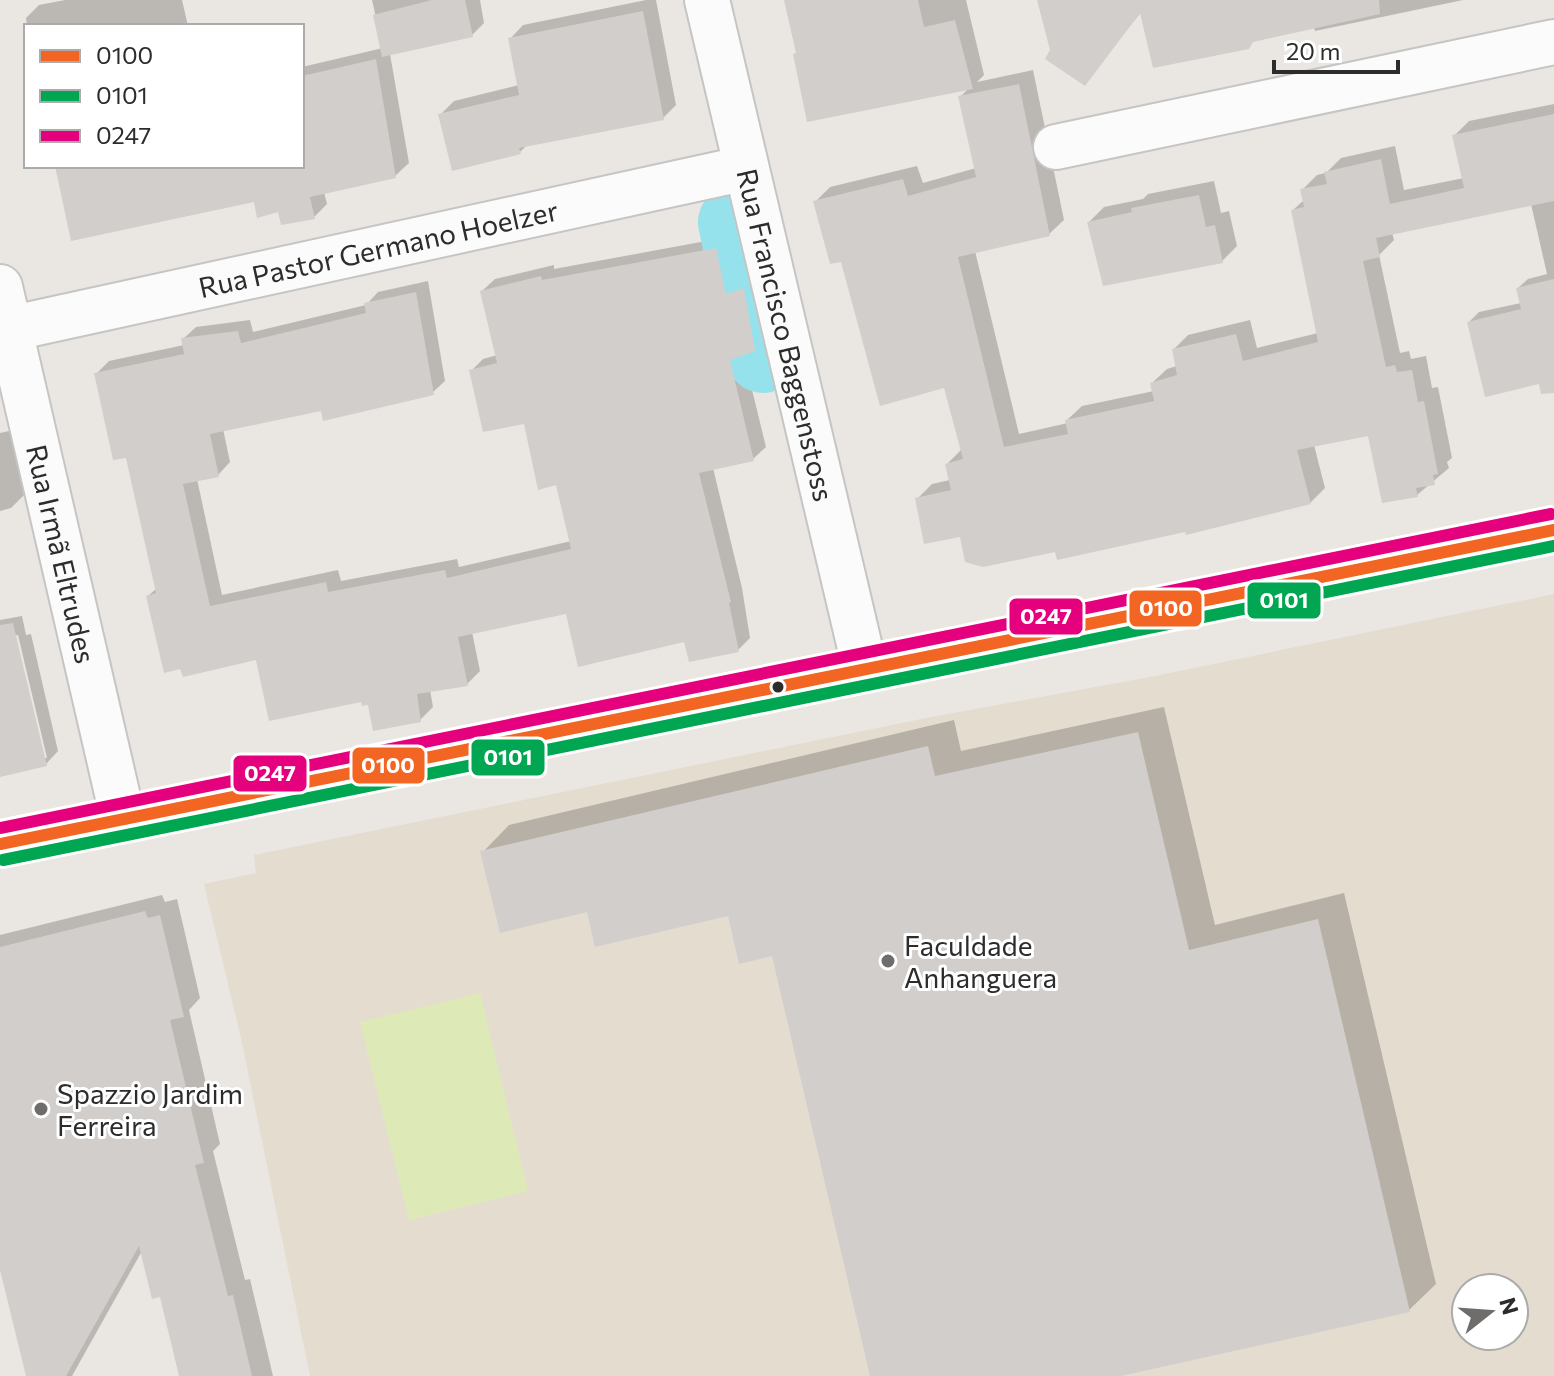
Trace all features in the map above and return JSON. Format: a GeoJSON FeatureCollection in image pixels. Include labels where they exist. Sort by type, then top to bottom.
{"type":"FeatureCollection","features":[{"type":"Feature","properties":{"kind":"street","name":"Rua Francisco Baggenstoss"},"geometry":{"type":"LineString","coordinates":[[707,0],[865,669]]}},
{"type":"Feature","properties":{"kind":"street"},"geometry":{"type":"LineString","coordinates":[[1056,147],[1554,42]]}},
{"type":"Feature","properties":{"kind":"street","name":"Rua Pastor Germano Hoelzer"},"geometry":{"type":"LineString","coordinates":[[9,329],[746,168]]}},
{"type":"Feature","properties":{"kind":"street","name":"Rua Irmã Eltrudes"},"geometry":{"type":"LineString","coordinates":[[0,287],[123,819]]}},
{"type":"Feature","properties":{"kind":"street"},"geometry":{"type":"LineString","coordinates":[[0,844],[1554,530]]}},
{"type":"Feature","properties":{"kind":"shaded area","name":"Faculdade Anhanguera"},"geometry":{"type":"Polygon","coordinates":[[[1554,594],[1554,1376],[310,1376],[241,1038],[204,884],[256,873],[254,855],[926,718],[1150,677],[1554,594]]]}},
{"type":"Feature","properties":{"kind":"green space"},"geometry":{"type":"Polygon","coordinates":[[[480,993],[528,1191],[409,1220],[360,1022],[480,993]]]}},
{"type":"Feature","properties":{"kind":"building"},"geometry":{"type":"Polygon","coordinates":[[[432,0],[465,0],[473,37],[382,57],[373,15],[432,0]]]}},
{"type":"Feature","properties":{"kind":"building"},"geometry":{"type":"Polygon","coordinates":[[[784,0],[918,0],[924,27],[955,20],[973,89],[807,122],[784,0]]]}},
{"type":"Feature","properties":{"kind":"building"},"geometry":{"type":"Polygon","coordinates":[[[1037,0],[1379,0],[1380,14],[1253,42],[1249,49],[1153,68],[1140,13],[1085,86],[1045,59],[1050,50],[1037,0]]]}},
{"type":"Feature","properties":{"kind":"building"},"geometry":{"type":"Polygon","coordinates":[[[643,11],[664,120],[519,148],[521,154],[452,171],[438,114],[519,95],[508,38],[643,11]]]}},
{"type":"Feature","properties":{"kind":"building"},"geometry":{"type":"Polygon","coordinates":[[[376,59],[396,178],[310,197],[315,219],[281,225],[278,212],[257,218],[254,202],[71,241],[55,168],[304,168],[304,76],[376,59]]]}},
{"type":"Feature","properties":{"kind":"building"},"geometry":{"type":"Polygon","coordinates":[[[1019,84],[1050,236],[958,257],[1004,447],[1068,434],[1065,420],[1154,401],[1150,383],[1177,375],[1172,349],[1236,334],[1243,361],[1318,342],[1291,210],[1304,207],[1300,189],[1327,184],[1324,172],[1381,159],[1390,204],[1464,188],[1452,135],[1554,114],[1554,201],[1376,238],[1380,257],[1363,261],[1386,367],[1395,365],[1397,372],[1412,370],[1418,402],[1424,401],[1438,474],[1433,475],[1435,485],[1416,488],[1418,497],[1382,503],[1368,436],[1297,450],[1311,504],[1186,535],[1185,532],[1057,560],[1055,552],[983,567],[965,562],[960,537],[924,544],[915,498],[951,490],[945,464],[963,459],[944,388],[880,406],[841,262],[830,264],[813,201],[903,179],[908,196],[976,177],[958,96],[1019,84]]]}},
{"type":"Feature","properties":{"kind":"building"},"geometry":{"type":"Polygon","coordinates":[[[1199,195],[1206,227],[1215,225],[1223,263],[1103,286],[1087,222],[1132,212],[1131,208],[1199,195]]]}},
{"type":"Feature","properties":{"kind":"building"},"geometry":{"type":"Polygon","coordinates":[[[716,248],[726,294],[744,288],[755,351],[730,360],[754,461],[699,473],[731,602],[739,652],[689,662],[684,642],[578,667],[566,614],[458,637],[468,686],[417,694],[421,722],[373,731],[368,705],[362,706],[361,702],[269,721],[256,660],[183,677],[180,669],[164,673],[146,596],[156,593],[126,458],[113,460],[94,373],[184,354],[181,338],[238,331],[241,343],[366,313],[364,303],[416,292],[434,395],[323,421],[321,411],[210,434],[219,477],[183,484],[210,606],[326,582],[328,592],[445,570],[447,578],[571,549],[556,485],[538,490],[524,424],[483,432],[469,370],[497,363],[480,291],[541,276],[542,280],[716,248]]]}},
{"type":"Feature","properties":{"kind":"building"},"geometry":{"type":"Polygon","coordinates":[[[1554,279],[1554,393],[1541,394],[1539,384],[1485,397],[1467,322],[1521,309],[1516,288],[1554,279]]]}},
{"type":"Feature","properties":{"kind":"building"},"geometry":{"type":"Polygon","coordinates":[[[13,623],[47,766],[0,777],[0,625],[13,623]]]}},
{"type":"Feature","properties":{"kind":"building"},"geometry":{"type":"Polygon","coordinates":[[[1138,732],[1189,950],[1318,919],[1410,1312],[1121,1376],[870,1376],[772,956],[739,964],[728,916],[595,947],[587,912],[500,933],[480,851],[928,746],[935,776],[1138,732]]]}},
{"type":"Feature","properties":{"kind":"building"},"geometry":{"type":"Polygon","coordinates":[[[145,911],[148,918],[160,915],[184,1017],[170,1020],[204,1163],[195,1165],[228,1296],[233,1295],[252,1376],[179,1376],[160,1297],[152,1299],[139,1246],[66,1376],[26,1376],[0,1270],[0,947],[145,911]]]}},
{"type":"Feature","properties":{"kind":"waterway"},"geometry":{"type":"LineString","coordinates":[[735,222],[763,356]]}},
{"type":"Feature","properties":{"kind":"transit line","name":"0247"},"geometry":{"type":"LineString","coordinates":[[0,828],[1551,514]]}},
{"type":"Feature","properties":{"kind":"transit line","name":"0100"},"geometry":{"type":"LineString","coordinates":[[0,844],[1554,530]]}},
{"type":"Feature","properties":{"kind":"transit line","name":"0101"},"geometry":{"type":"LineString","coordinates":[[3,860],[1554,546]]}},
{"type":"Feature","properties":{"kind":"place","name":"Faculdade Anhanguera"},"geometry":{"type":"Point","coordinates":[888,961]}},
{"type":"Feature","properties":{"kind":"place","name":"Spazzio Jardim Ferreira"},"geometry":{"type":"Point","coordinates":[41,1109]}}]}
